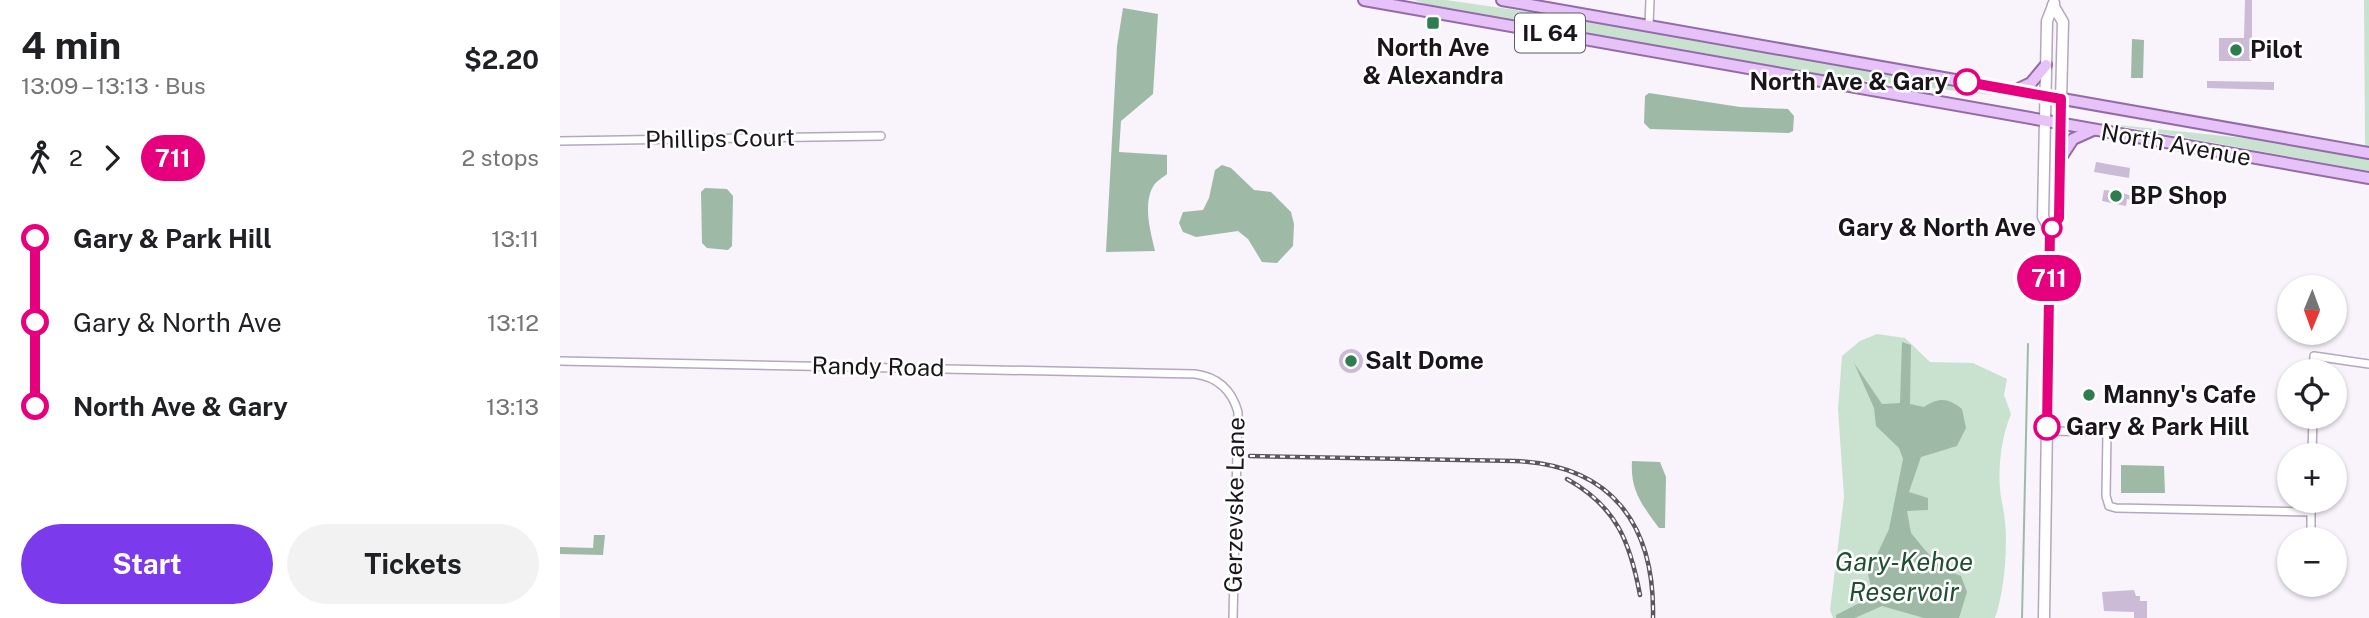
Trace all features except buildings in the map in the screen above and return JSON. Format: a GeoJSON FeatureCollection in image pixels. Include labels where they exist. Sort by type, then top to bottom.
{"type":"FeatureCollection","features":[{"type":"Feature","properties":{"kind":"main road","name":"North Avenue"},"geometry":{"type":"LineString","coordinates":[[1364,0],[1399,3],[2369,178]]}},
{"type":"Feature","properties":{"kind":"main road","name":"IL 64"},"geometry":{"type":"LineString","coordinates":[[1502,0],[2045,96]]}},
{"type":"Feature","properties":{"kind":"main road"},"geometry":{"type":"LineString","coordinates":[[2014,91],[2031,83],[2046,65]]}},
{"type":"Feature","properties":{"kind":"main road","name":"North Avenue"},"geometry":{"type":"LineString","coordinates":[[2045,96],[2369,153]]}},
{"type":"Feature","properties":{"kind":"main road"},"geometry":{"type":"LineString","coordinates":[[2060,159],[2073,139],[2093,130]]}},
{"type":"Feature","properties":{"kind":"street"},"geometry":{"type":"LineString","coordinates":[[1649,25],[1650,0]]}},
{"type":"Feature","properties":{"kind":"street"},"geometry":{"type":"LineString","coordinates":[[2044,618],[2050,230],[2043,217],[2047,21],[2054,3]]}},
{"type":"Feature","properties":{"kind":"street"},"geometry":{"type":"LineString","coordinates":[[2050,230],[2059,218],[2063,22],[2054,3]]}},
{"type":"Feature","properties":{"kind":"street","name":"Phillips Court"},"geometry":{"type":"LineString","coordinates":[[560,141],[881,136]]}},
{"type":"Feature","properties":{"kind":"street"},"geometry":{"type":"LineString","coordinates":[[2314,359],[2314,356],[2335,359]]}},
{"type":"Feature","properties":{"kind":"street","name":"Randy Road"},"geometry":{"type":"LineString","coordinates":[[560,361],[1195,374]]}},
{"type":"Feature","properties":{"kind":"street"},"geometry":{"type":"LineString","coordinates":[[2347,361],[2369,364]]}},
{"type":"Feature","properties":{"kind":"street","name":"Gerzevske Lane"},"geometry":{"type":"LineString","coordinates":[[1195,374],[1212,378],[1231,392],[1238,412],[1233,618]]}},
{"type":"Feature","properties":{"kind":"street"},"geometry":{"type":"LineString","coordinates":[[2047,431],[2107,432],[2106,496],[2109,506],[2277,511]]}},
{"type":"Feature","properties":{"kind":"shaded area"},"geometry":{"type":"Polygon","coordinates":[[[1414,0],[1446,0],[1550,15],[1994,93],[1841,78],[1428,5],[1414,0]]]}},
{"type":"Feature","properties":{"kind":"shaded area"},"geometry":{"type":"Polygon","coordinates":[[[2364,0],[2369,0],[2369,148],[2365,147],[2364,0]]]}},
{"type":"Feature","properties":{"kind":"shaded area"},"geometry":{"type":"Polygon","coordinates":[[[2109,124],[2253,139],[2369,159],[2369,171],[2109,124]]]}},
{"type":"Feature","properties":{"kind":"shaded area"},"geometry":{"type":"Polygon","coordinates":[[[1877,334],[1905,338],[1930,362],[1973,363],[2007,379],[2004,395],[2011,414],[2000,460],[2006,557],[1995,618],[1833,618],[1830,610],[1844,497],[1838,409],[1842,356],[1860,341],[1877,334]]]}},
{"type":"Feature","properties":{"kind":"water"},"geometry":{"type":"Polygon","coordinates":[[[1123,8],[1158,14],[1153,94],[1121,121],[1119,152],[1167,155],[1167,174],[1154,185],[1149,200],[1148,218],[1155,251],[1106,252],[1117,46],[1123,8]]]}},
{"type":"Feature","properties":{"kind":"water"},"geometry":{"type":"Polygon","coordinates":[[[2132,39],[2144,40],[2143,78],[2131,78],[2132,39]]]}},
{"type":"Feature","properties":{"kind":"water"},"geometry":{"type":"Polygon","coordinates":[[[1649,93],[1740,107],[1788,109],[1794,116],[1793,131],[1650,129],[1644,123],[1645,96],[1649,93]]]}},
{"type":"Feature","properties":{"kind":"water"},"geometry":{"type":"Polygon","coordinates":[[[1222,165],[1231,168],[1254,190],[1271,192],[1291,212],[1294,224],[1293,246],[1277,263],[1262,262],[1248,239],[1238,231],[1196,237],[1183,232],[1179,223],[1183,212],[1203,210],[1209,198],[1215,170],[1222,165]]]}},
{"type":"Feature","properties":{"kind":"water"},"geometry":{"type":"Polygon","coordinates":[[[705,188],[727,189],[733,196],[732,246],[728,250],[707,248],[702,243],[701,192],[705,188]]]}},
{"type":"Feature","properties":{"kind":"water","name":"Gary-Kehoe Reservoir"},"geometry":{"type":"Polygon","coordinates":[[[1902,342],[1911,345],[1910,404],[1924,407],[1943,400],[1962,409],[1966,428],[1957,446],[1921,457],[1909,492],[1928,498],[1928,510],[1907,511],[1911,533],[1943,569],[1961,576],[1967,592],[1959,618],[1924,618],[1882,606],[1855,618],[1836,618],[1836,615],[1873,596],[1868,574],[1889,529],[1903,459],[1899,448],[1876,426],[1874,408],[1854,363],[1882,404],[1900,403],[1902,342]]]}},
{"type":"Feature","properties":{"kind":"water"},"geometry":{"type":"Polygon","coordinates":[[[1632,461],[1660,462],[1666,477],[1665,528],[1659,528],[1638,497],[1633,480],[1632,461]]]}},
{"type":"Feature","properties":{"kind":"water"},"geometry":{"type":"Polygon","coordinates":[[[2121,465],[2164,466],[2165,493],[2121,493],[2121,465]]]}},
{"type":"Feature","properties":{"kind":"water"},"geometry":{"type":"Polygon","coordinates":[[[594,535],[605,535],[603,555],[560,554],[560,547],[593,548],[594,535]]]}},
{"type":"Feature","properties":{"kind":"waterway"},"geometry":{"type":"LineString","coordinates":[[2022,618],[2028,344]]}},
{"type":"Feature","properties":{"kind":"railway"},"geometry":{"type":"LineString","coordinates":[[1250,456],[1515,461],[1549,465],[1578,474],[1602,488],[1621,506],[1636,529],[1646,555],[1652,585],[1653,618]]}},
{"type":"Feature","properties":{"kind":"railway"},"geometry":{"type":"LineString","coordinates":[[1567,479],[1598,501],[1618,528],[1626,542],[1640,595]]}},
{"type":"Feature","properties":{"kind":"bus line","name":"711"},"geometry":{"type":"LineString","coordinates":[[1967,82],[2061,99],[2059,218],[2050,230],[2047,427]]}},
{"type":"Feature","properties":{"kind":"place","name":"North Ave & Alexandra"},"geometry":{"type":"Point","coordinates":[1433,23]}},
{"type":"Feature","properties":{"kind":"place","name":"Pilot"},"geometry":{"type":"Point","coordinates":[2236,50]}},
{"type":"Feature","properties":{"kind":"place","name":"North Ave & Gary"},"geometry":{"type":"Point","coordinates":[1967,82]}},
{"type":"Feature","properties":{"kind":"place","name":"BP Shop"},"geometry":{"type":"Point","coordinates":[2116,196]}},
{"type":"Feature","properties":{"kind":"place","name":"Gary & North Ave"},"geometry":{"type":"Point","coordinates":[2052,228]}},
{"type":"Feature","properties":{"kind":"place","name":"Salt Dome"},"geometry":{"type":"Point","coordinates":[1351,361]}},
{"type":"Feature","properties":{"kind":"place","name":"Manny's Cafe"},"geometry":{"type":"Point","coordinates":[2089,395]}},
{"type":"Feature","properties":{"kind":"place","name":"Gary & Park Hill"},"geometry":{"type":"Point","coordinates":[2047,427]}}]}
